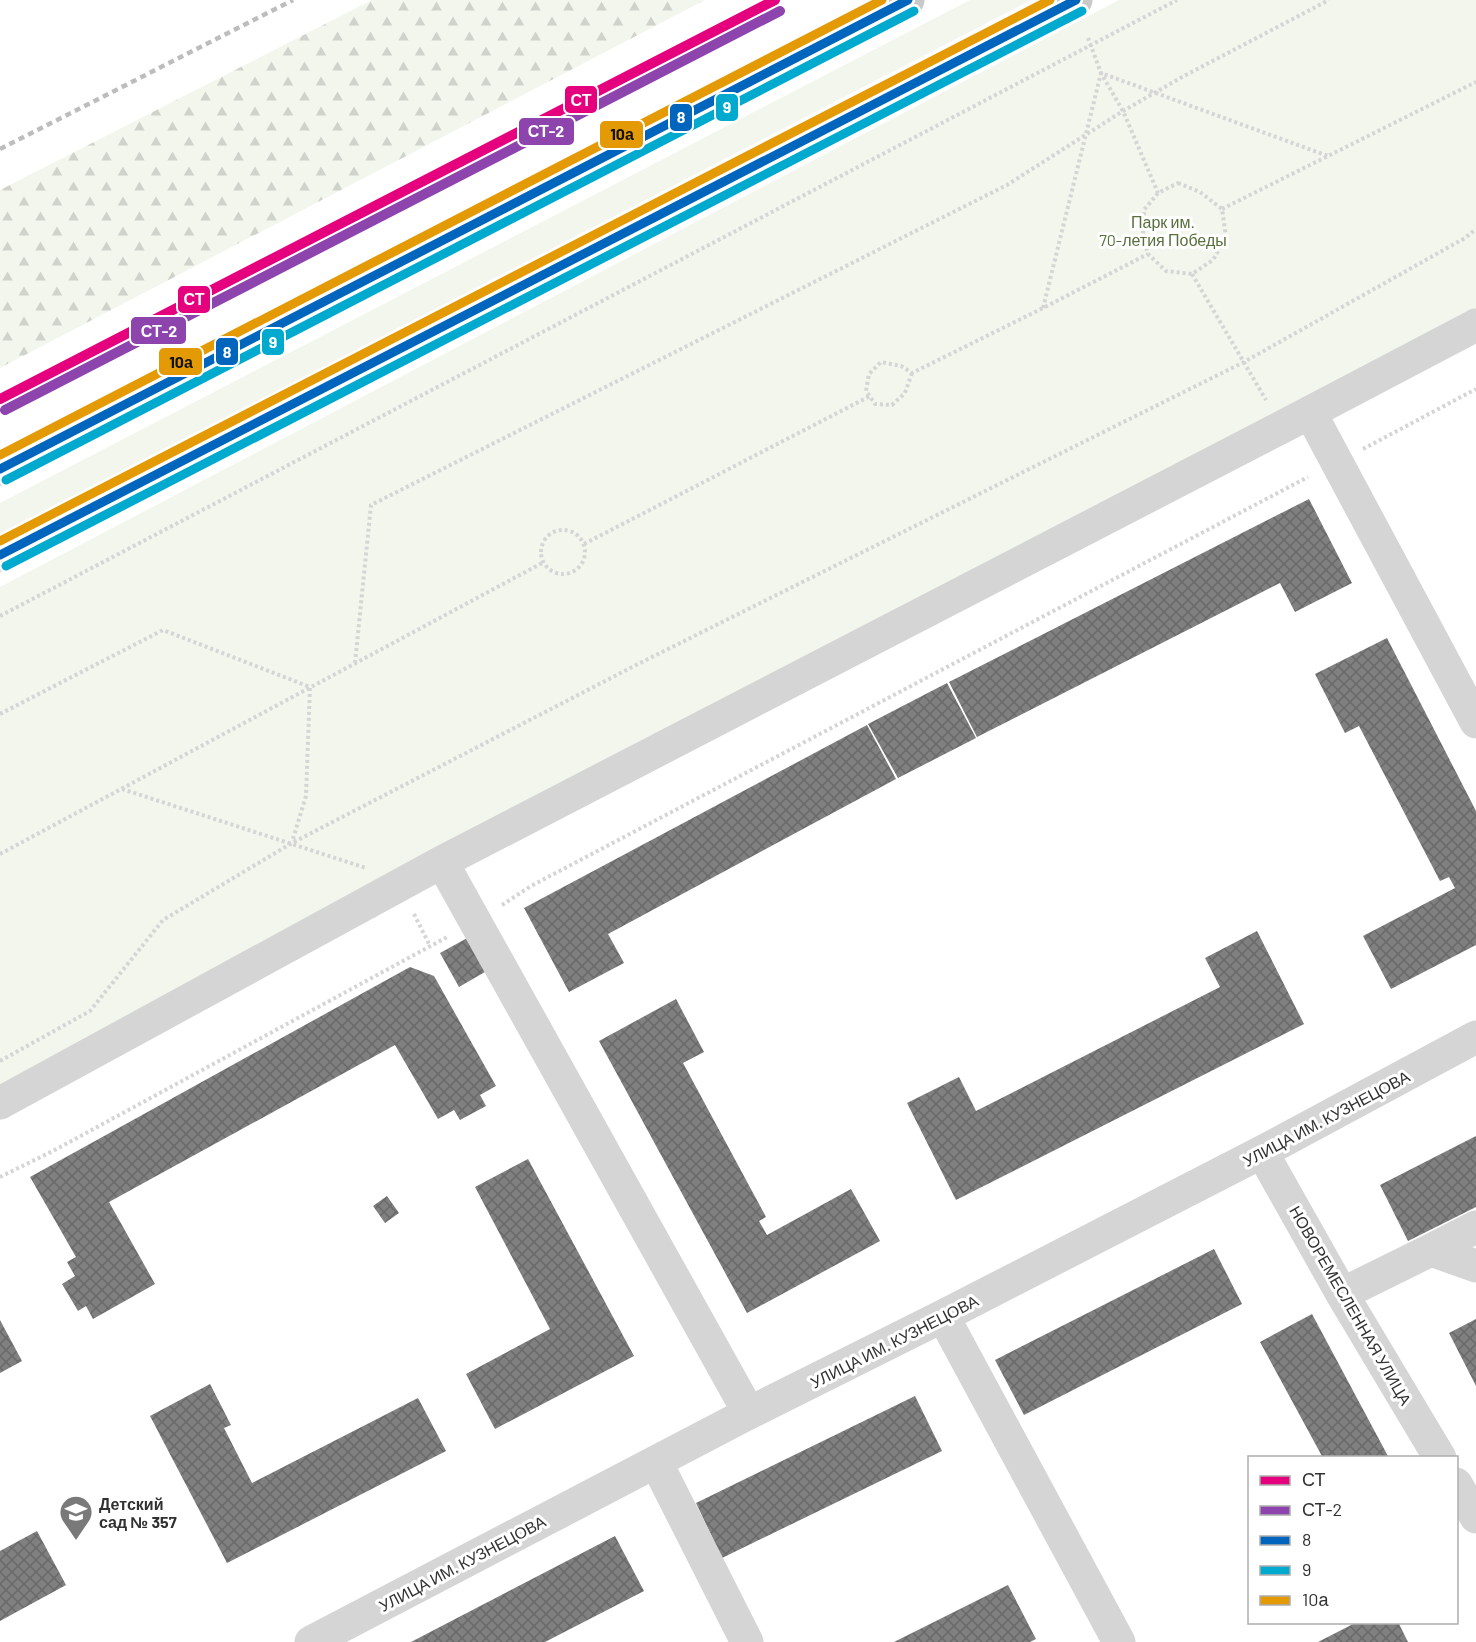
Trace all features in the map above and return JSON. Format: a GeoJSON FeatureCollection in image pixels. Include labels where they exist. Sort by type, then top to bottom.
{"type":"FeatureCollection","features":[{"type":"Feature","properties":{"kind":"main road"},"geometry":{"type":"LineString","coordinates":[[0,470],[908,0]]}},
{"type":"Feature","properties":{"kind":"main road"},"geometry":{"type":"LineString","coordinates":[[0,555],[1076,0]]}},
{"type":"Feature","properties":{"kind":"street"},"geometry":{"type":"LineString","coordinates":[[0,1103],[442,862],[1476,324]]}},
{"type":"Feature","properties":{"kind":"street"},"geometry":{"type":"LineString","coordinates":[[1310,412],[1476,722]]}},
{"type":"Feature","properties":{"kind":"street"},"geometry":{"type":"LineString","coordinates":[[442,862],[749,1413]]}},
{"type":"Feature","properties":{"kind":"street","name":"УЛИЦА ИМ. КУЗНЕЦОВА"},"geometry":{"type":"LineString","coordinates":[[311,1642],[363,1630],[656,1462],[1262,1152],[1476,1037]]}},
{"type":"Feature","properties":{"kind":"street","name":"НОВОРЕМЕСЛЕННАЯ УЛИЦА"},"geometry":{"type":"LineString","coordinates":[[1262,1152],[1439,1456]]}},
{"type":"Feature","properties":{"kind":"street"},"geometry":{"type":"LineString","coordinates":[[1342,1293],[1476,1227]]}},
{"type":"Feature","properties":{"kind":"street"},"geometry":{"type":"LineString","coordinates":[[1431,1250],[1476,1266]]}},
{"type":"Feature","properties":{"kind":"street"},"geometry":{"type":"LineString","coordinates":[[943,1317],[1119,1642]]}},
{"type":"Feature","properties":{"kind":"street"},"geometry":{"type":"LineString","coordinates":[[656,1462],[747,1642]]}},
{"type":"Feature","properties":{"kind":"street"},"geometry":{"type":"LineString","coordinates":[[1458,1488],[1476,1517]]}},
{"type":"Feature","properties":{"kind":"path"},"geometry":{"type":"LineString","coordinates":[[0,616],[1177,0]]}},
{"type":"Feature","properties":{"kind":"path"},"geometry":{"type":"LineString","coordinates":[[355,663],[371,505],[1007,184],[1154,93],[1329,0]]}},
{"type":"Feature","properties":{"kind":"path"},"geometry":{"type":"LineString","coordinates":[[1088,38],[1101,73],[1123,111],[1158,193]]}},
{"type":"Feature","properties":{"kind":"path"},"geometry":{"type":"LineString","coordinates":[[1101,73],[1328,156]]}},
{"type":"Feature","properties":{"kind":"path"},"geometry":{"type":"LineString","coordinates":[[1043,308],[1101,73]]}},
{"type":"Feature","properties":{"kind":"path"},"geometry":{"type":"LineString","coordinates":[[1222,209],[1476,82]]}},
{"type":"Feature","properties":{"kind":"path"},"geometry":{"type":"LineString","coordinates":[[1178,183],[1200,192],[1222,209],[1226,237],[1214,260],[1192,274],[1167,271],[1148,254],[1143,236],[1144,210],[1158,193],[1178,183]]}},
{"type":"Feature","properties":{"kind":"path"},"geometry":{"type":"LineString","coordinates":[[0,1061],[90,1011],[163,920],[292,843],[638,664],[1244,362],[1465,238],[1476,229]]}},
{"type":"Feature","properties":{"kind":"path"},"geometry":{"type":"LineString","coordinates":[[912,373],[901,366],[881,362],[869,374],[866,391],[875,404],[892,405],[905,393],[912,373],[1148,254]]}},
{"type":"Feature","properties":{"kind":"path"},"geometry":{"type":"LineString","coordinates":[[1192,274],[1270,406]]}},
{"type":"Feature","properties":{"kind":"path"},"geometry":{"type":"LineString","coordinates":[[0,1177],[476,922],[531,886],[1476,389]]}},
{"type":"Feature","properties":{"kind":"path"},"geometry":{"type":"LineString","coordinates":[[584,544],[870,396]]}},
{"type":"Feature","properties":{"kind":"path"},"geometry":{"type":"LineString","coordinates":[[561,530],[575,533],[584,544],[585,551],[581,565],[569,573],[554,572],[544,562],[542,548],[544,541],[555,532],[561,530]]}},
{"type":"Feature","properties":{"kind":"path"},"geometry":{"type":"LineString","coordinates":[[0,854],[544,562]]}},
{"type":"Feature","properties":{"kind":"path"},"geometry":{"type":"LineString","coordinates":[[0,714],[163,630],[310,687]]}},
{"type":"Feature","properties":{"kind":"path"},"geometry":{"type":"LineString","coordinates":[[292,843],[306,796],[310,687]]}},
{"type":"Feature","properties":{"kind":"path"},"geometry":{"type":"LineString","coordinates":[[122,788],[370,869]]}},
{"type":"Feature","properties":{"kind":"green space"},"geometry":{"type":"Polygon","coordinates":[[[372,0],[705,0],[0,368],[0,190],[372,0]]]}},
{"type":"Feature","properties":{"kind":"green space"},"geometry":{"type":"Polygon","coordinates":[[[970,0],[1031,0],[0,535],[0,503],[970,0]]]}},
{"type":"Feature","properties":{"kind":"green space","name":"Парк им. 70-летия Победы"},"geometry":{"type":"Polygon","coordinates":[[[1119,0],[1476,0],[1476,319],[0,1098],[0,587],[1119,0]]]}},
{"type":"Feature","properties":{"kind":"building"},"geometry":{"type":"Polygon","coordinates":[[[1309,499],[1352,583],[1295,612],[1280,583],[977,737],[949,682],[1309,499]]]}},
{"type":"Feature","properties":{"kind":"building"},"geometry":{"type":"Polygon","coordinates":[[[1387,638],[1476,811],[1476,945],[1391,989],[1363,936],[1455,888],[1449,877],[1440,881],[1359,726],[1345,733],[1315,674],[1387,638]]]}},
{"type":"Feature","properties":{"kind":"building"},"geometry":{"type":"Polygon","coordinates":[[[947,683],[976,738],[898,778],[868,724],[947,683]]]}},
{"type":"Feature","properties":{"kind":"building"},"geometry":{"type":"Polygon","coordinates":[[[867,725],[896,779],[608,934],[624,963],[569,992],[524,908],[867,725]]]}},
{"type":"Feature","properties":{"kind":"building"},"geometry":{"type":"Polygon","coordinates":[[[1257,931],[1304,1024],[956,1200],[907,1103],[959,1077],[976,1111],[1220,987],[1205,958],[1257,931]]]}},
{"type":"Feature","properties":{"kind":"building"},"geometry":{"type":"Polygon","coordinates":[[[471,936],[490,969],[459,987],[440,953],[471,936]]]}},
{"type":"Feature","properties":{"kind":"building"},"geometry":{"type":"Polygon","coordinates":[[[410,967],[434,976],[496,1086],[480,1095],[486,1106],[460,1120],[454,1110],[438,1119],[395,1045],[109,1202],[155,1284],[93,1319],[86,1306],[78,1311],[62,1284],[75,1276],[67,1262],[76,1257],[30,1177],[410,967]]]}},
{"type":"Feature","properties":{"kind":"building"},"geometry":{"type":"Polygon","coordinates":[[[676,999],[704,1052],[683,1063],[766,1217],[759,1221],[767,1235],[851,1189],[880,1241],[747,1313],[599,1041],[676,999]]]}},
{"type":"Feature","properties":{"kind":"building"},"geometry":{"type":"Polygon","coordinates":[[[1476,1136],[1476,1207],[1408,1241],[1380,1185],[1476,1136]]]}},
{"type":"Feature","properties":{"kind":"building"},"geometry":{"type":"Polygon","coordinates":[[[528,1159],[634,1356],[495,1429],[466,1374],[550,1329],[475,1187],[528,1159]]]}},
{"type":"Feature","properties":{"kind":"building"},"geometry":{"type":"Polygon","coordinates":[[[387,1196],[399,1213],[385,1223],[373,1206],[387,1196]]]}},
{"type":"Feature","properties":{"kind":"building"},"geometry":{"type":"Polygon","coordinates":[[[1214,1249],[1242,1304],[1024,1415],[995,1360],[1214,1249]]]}},
{"type":"Feature","properties":{"kind":"building"},"geometry":{"type":"Polygon","coordinates":[[[1312,1314],[1388,1456],[1322,1456],[1260,1342],[1312,1314]]]}},
{"type":"Feature","properties":{"kind":"building"},"geometry":{"type":"Polygon","coordinates":[[[1476,1319],[1476,1386],[1449,1333],[1476,1319]]]}},
{"type":"Feature","properties":{"kind":"building"},"geometry":{"type":"Polygon","coordinates":[[[0,1320],[22,1361],[0,1373],[0,1320]]]}},
{"type":"Feature","properties":{"kind":"building"},"geometry":{"type":"Polygon","coordinates":[[[210,1384],[231,1425],[224,1428],[252,1483],[418,1398],[446,1451],[227,1563],[150,1416],[210,1384]]]}},
{"type":"Feature","properties":{"kind":"building"},"geometry":{"type":"Polygon","coordinates":[[[915,1396],[942,1451],[722,1558],[696,1503],[915,1396]]]}},
{"type":"Feature","properties":{"kind":"building"},"geometry":{"type":"Polygon","coordinates":[[[37,1531],[66,1585],[0,1621],[0,1551],[37,1531]]]}},
{"type":"Feature","properties":{"kind":"building"},"geometry":{"type":"Polygon","coordinates":[[[615,1536],[644,1591],[545,1642],[411,1642],[615,1536]]]}},
{"type":"Feature","properties":{"kind":"building"},"geometry":{"type":"Polygon","coordinates":[[[1008,1585],[1036,1639],[1030,1642],[894,1642],[1008,1585]]]}},
{"type":"Feature","properties":{"kind":"building"},"geometry":{"type":"Polygon","coordinates":[[[1353,1624],[1399,1624],[1408,1642],[1318,1642],[1353,1624]]]}},
{"type":"Feature","properties":{"kind":"railway"},"geometry":{"type":"LineString","coordinates":[[0,149],[293,0]]}},
{"type":"Feature","properties":{"kind":"transit line","name":"СТ"},"geometry":{"type":"LineString","coordinates":[[0,399],[775,0]]}},
{"type":"Feature","properties":{"kind":"transit line","name":"10а"},"geometry":{"type":"LineString","coordinates":[[0,455],[882,0]]}},
{"type":"Feature","properties":{"kind":"transit line","name":"8"},"geometry":{"type":"LineString","coordinates":[[0,469],[908,0]]}},
{"type":"Feature","properties":{"kind":"transit line","name":"10а"},"geometry":{"type":"LineString","coordinates":[[0,541],[1050,0]]}},
{"type":"Feature","properties":{"kind":"transit line","name":"8"},"geometry":{"type":"LineString","coordinates":[[0,555],[1076,0]]}},
{"type":"Feature","properties":{"kind":"transit line","name":"СТ-2"},"geometry":{"type":"LineString","coordinates":[[5,410],[780,11]]}},
{"type":"Feature","properties":{"kind":"transit line","name":"9"},"geometry":{"type":"LineString","coordinates":[[6,480],[914,11]]}},
{"type":"Feature","properties":{"kind":"transit line","name":"9"},"geometry":{"type":"LineString","coordinates":[[6,566],[1082,11]]}},
{"type":"Feature","properties":{"kind":"place","name":"Детский сад № 357"},"geometry":{"type":"Point","coordinates":[76,1541]}}]}
